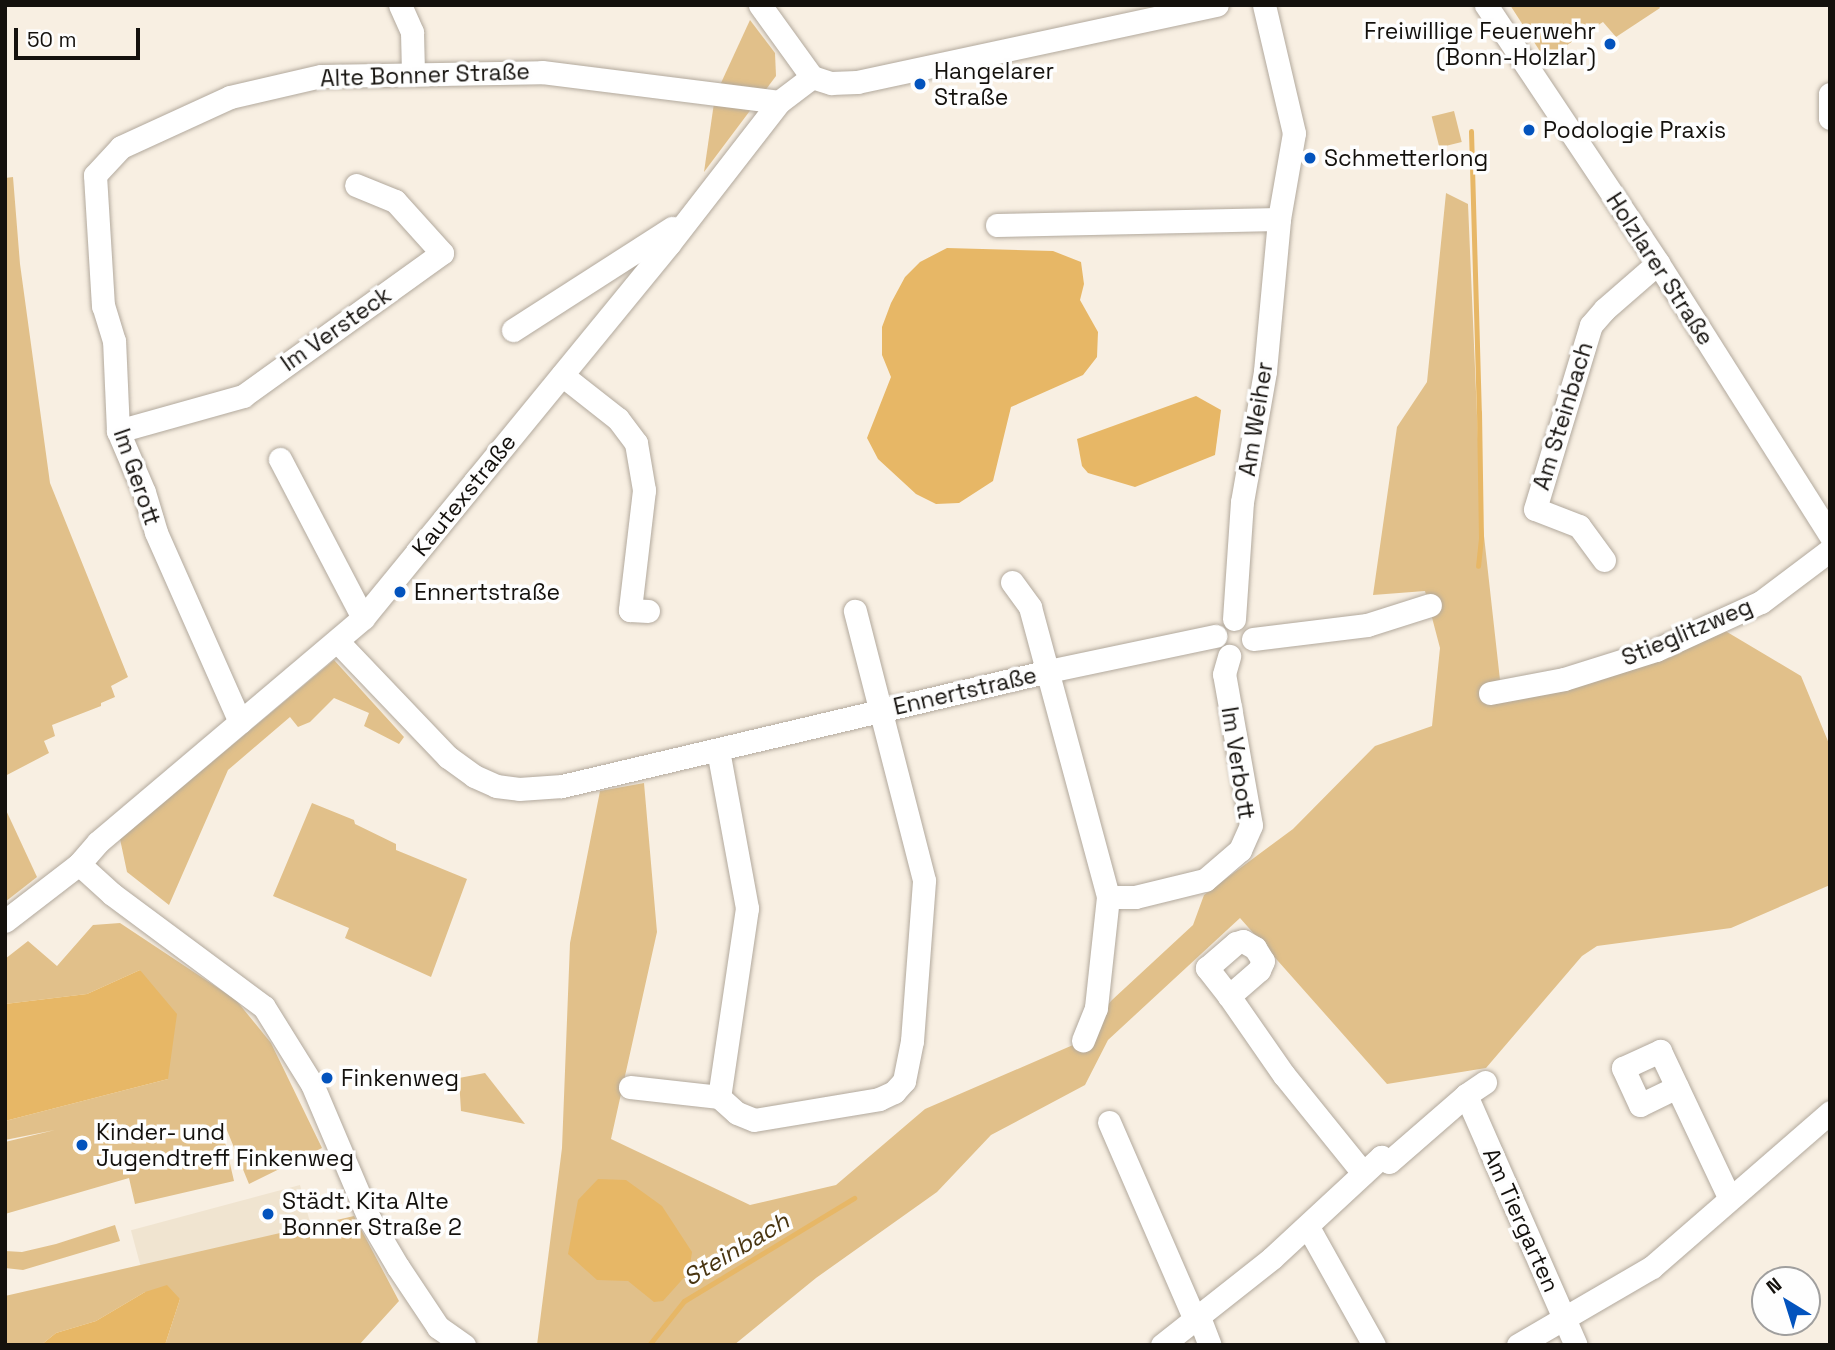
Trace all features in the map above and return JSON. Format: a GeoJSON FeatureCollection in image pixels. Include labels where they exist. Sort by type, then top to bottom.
{"type":"FeatureCollection","features":[{"type":"Feature","properties":{"kind":"street"},"geometry":{"type":"LineString","coordinates":[[400,5],[412,32],[413,73]]}},
{"type":"Feature","properties":{"kind":"street"},"geometry":{"type":"LineString","coordinates":[[760,5],[812,77],[831,83],[857,82],[1217,5]]}},
{"type":"Feature","properties":{"kind":"street","name":"Am Weiher"},"geometry":{"type":"LineString","coordinates":[[1234,619],[1242,502],[1265,370],[1279,219],[1294,133],[1264,5]]}},
{"type":"Feature","properties":{"kind":"street","name":"Holzlarer Straße"},"geometry":{"type":"LineString","coordinates":[[1486,5],[1658,263],[1830,536]]}},
{"type":"Feature","properties":{"kind":"street","name":"Alte Bonner Straße"},"geometry":{"type":"LineString","coordinates":[[95,175],[121,147],[230,97],[321,76],[541,72],[779,102]]}},
{"type":"Feature","properties":{"kind":"street","name":"Kautexstraße"},"geometry":{"type":"LineString","coordinates":[[5,921],[79,864],[98,842],[363,618],[562,375],[779,102],[812,77]]}},
{"type":"Feature","properties":{"kind":"street"},"geometry":{"type":"LineString","coordinates":[[1830,94],[1830,118]]}},
{"type":"Feature","properties":{"kind":"street","name":"Im Gerott"},"geometry":{"type":"LineString","coordinates":[[95,175],[103,306],[114,341],[118,431],[144,492],[156,532],[240,723]]}},
{"type":"Feature","properties":{"kind":"street","name":"Im Versteck"},"geometry":{"type":"LineString","coordinates":[[118,431],[243,396],[442,253],[395,201],[356,185]]}},
{"type":"Feature","properties":{"kind":"street"},"geometry":{"type":"LineString","coordinates":[[513,330],[687,219]]}},
{"type":"Feature","properties":{"kind":"street"},"geometry":{"type":"LineString","coordinates":[[997,225],[1279,219]]}},
{"type":"Feature","properties":{"kind":"street","name":"Am Steinbach"},"geometry":{"type":"LineString","coordinates":[[1604,561],[1579,526],[1535,509],[1591,325],[1605,309],[1658,263]]}},
{"type":"Feature","properties":{"kind":"street"},"geometry":{"type":"LineString","coordinates":[[562,375],[618,419],[636,443],[644,490],[630,610],[648,611]]}},
{"type":"Feature","properties":{"kind":"street"},"geometry":{"type":"LineString","coordinates":[[280,458],[363,618]]}},
{"type":"Feature","properties":{"kind":"street","name":"Stieglitzweg"},"geometry":{"type":"LineString","coordinates":[[1490,693],[1564,679],[1656,650],[1761,602],[1830,550]]}},
{"type":"Feature","properties":{"kind":"street","name":"Ennertstraße"},"geometry":{"type":"LineString","coordinates":[[1012,582],[1031,607],[1049,671]]}},
{"type":"Feature","properties":{"kind":"street"},"geometry":{"type":"LineString","coordinates":[[1253,639],[1367,625],[1430,605]]}},
{"type":"Feature","properties":{"kind":"street","name":"Ennertstraße"},"geometry":{"type":"LineString","coordinates":[[855,611],[882,710]]}},
{"type":"Feature","properties":{"kind":"street"},"geometry":{"type":"LineString","coordinates":[[1234,619],[1250,627],[1253,639],[1245,653],[1229,656],[1219,648],[1215,636],[1223,622],[1234,619]]}},
{"type":"Feature","properties":{"kind":"street","name":"Ennertstraße"},"geometry":{"type":"LineString","coordinates":[[337,641],[448,757],[474,776],[496,786],[519,789],[562,786],[1049,671],[1215,636]]}},
{"type":"Feature","properties":{"kind":"street","name":"Im Verbott"},"geometry":{"type":"LineString","coordinates":[[1108,897],[1135,897],[1205,880],[1240,850],[1251,825],[1224,674],[1229,656]]}},
{"type":"Feature","properties":{"kind":"street"},"geometry":{"type":"LineString","coordinates":[[1049,671],[1108,897],[1096,1008],[1083,1040]]}},
{"type":"Feature","properties":{"kind":"street"},"geometry":{"type":"LineString","coordinates":[[630,1087],[719,1097],[737,1113],[754,1120],[878,1099],[894,1092],[904,1082],[912,1041],[924,880],[882,710]]}},
{"type":"Feature","properties":{"kind":"street"},"geometry":{"type":"LineString","coordinates":[[718,750],[747,908],[719,1097]]}},
{"type":"Feature","properties":{"kind":"street"},"geometry":{"type":"LineString","coordinates":[[79,864],[112,894],[264,1007],[313,1084],[370,1221],[438,1327],[464,1345]]}},
{"type":"Feature","properties":{"kind":"street"},"geometry":{"type":"LineString","coordinates":[[1162,1345],[1308,1227],[1363,1173],[1284,1075],[1229,996]]}},
{"type":"Feature","properties":{"kind":"street"},"geometry":{"type":"LineString","coordinates":[[1677,1087],[1729,1197]]}},
{"type":"Feature","properties":{"kind":"street","name":"Am Tiergarten"},"geometry":{"type":"LineString","coordinates":[[1363,1173],[1381,1157],[1389,1162],[1470,1093],[1576,1345]]}},
{"type":"Feature","properties":{"kind":"street"},"geometry":{"type":"LineString","coordinates":[[1518,1345],[1652,1267],[1729,1197],[1830,1112]]}},
{"type":"Feature","properties":{"kind":"street"},"geometry":{"type":"LineString","coordinates":[[1109,1122],[1210,1345]]}},
{"type":"Feature","properties":{"kind":"street"},"geometry":{"type":"LineString","coordinates":[[1308,1227],[1374,1345]]}},
{"type":"Feature","properties":{"kind":"shaded area"},"geometry":{"type":"Polygon","coordinates":[[[1510,5],[1658,5],[1660,8],[1616,37],[1603,22],[1545,59],[1510,5]]]}},
{"type":"Feature","properties":{"kind":"shaded area"},"geometry":{"type":"Polygon","coordinates":[[[750,20],[775,53],[776,76],[704,172],[715,96],[750,20]]]}},
{"type":"Feature","properties":{"kind":"shaded area"},"geometry":{"type":"Polygon","coordinates":[[[1454,111],[1462,142],[1439,148],[1432,117],[1454,111]]]}},
{"type":"Feature","properties":{"kind":"shaded area"},"geometry":{"type":"Polygon","coordinates":[[[13,177],[20,264],[50,483],[128,677],[111,686],[115,697],[101,703],[101,706],[52,725],[55,736],[44,741],[49,753],[5,776],[5,178],[13,177]]]}},
{"type":"Feature","properties":{"kind":"shaded area"},"geometry":{"type":"Polygon","coordinates":[[[1446,193],[1468,204],[1481,509],[1500,680],[1505,685],[1717,626],[1801,676],[1830,746],[1830,885],[1731,928],[1597,946],[1582,956],[1486,1068],[1387,1084],[1240,918],[1108,1040],[1085,1085],[991,1135],[937,1192],[816,1278],[734,1345],[537,1345],[562,1148],[570,943],[600,791],[644,783],[657,932],[611,1139],[750,1205],[836,1185],[925,1109],[1073,1045],[1112,1000],[1193,925],[1204,895],[1293,829],[1375,746],[1432,726],[1440,648],[1425,591],[1373,595],[1397,427],[1427,382],[1446,193]]]}},
{"type":"Feature","properties":{"kind":"shaded area"},"geometry":{"type":"Polygon","coordinates":[[[947,248],[1053,251],[1081,262],[1084,284],[1080,300],[1098,332],[1097,357],[1083,375],[1011,407],[993,481],[959,503],[936,504],[916,494],[878,459],[867,438],[891,377],[882,355],[882,327],[891,303],[905,277],[920,262],[947,248]]]}},
{"type":"Feature","properties":{"kind":"shaded area"},"geometry":{"type":"Polygon","coordinates":[[[1196,396],[1221,410],[1215,455],[1135,487],[1088,473],[1082,466],[1077,439],[1196,396]]]}},
{"type":"Feature","properties":{"kind":"shaded area"},"geometry":{"type":"Polygon","coordinates":[[[334,660],[404,737],[399,744],[364,726],[369,713],[334,698],[310,722],[298,727],[290,717],[228,770],[169,905],[127,872],[120,839],[334,660]]]}},
{"type":"Feature","properties":{"kind":"shaded area"},"geometry":{"type":"Polygon","coordinates":[[[312,803],[354,820],[355,824],[396,844],[396,850],[467,879],[431,977],[345,938],[349,928],[273,896],[312,803]]]}},
{"type":"Feature","properties":{"kind":"shaded area"},"geometry":{"type":"Polygon","coordinates":[[[5,808],[37,877],[5,902],[5,808]]]}},
{"type":"Feature","properties":{"kind":"shaded area"},"geometry":{"type":"Polygon","coordinates":[[[120,923],[236,1000],[271,1043],[322,1148],[249,1184],[226,1128],[222,1129],[234,1181],[135,1204],[129,1178],[5,1214],[5,1142],[55,1130],[5,1140],[5,1121],[168,1079],[140,970],[87,994],[5,1004],[5,959],[28,941],[57,966],[93,925],[120,923]]]}},
{"type":"Feature","properties":{"kind":"shaded area"},"geometry":{"type":"Polygon","coordinates":[[[140,970],[177,1014],[168,1079],[5,1121],[5,1004],[87,994],[140,970]]]}},
{"type":"Feature","properties":{"kind":"shaded area"},"geometry":{"type":"Polygon","coordinates":[[[485,1073],[525,1124],[461,1111],[459,1078],[485,1073]]]}},
{"type":"Feature","properties":{"kind":"shaded area"},"geometry":{"type":"Polygon","coordinates":[[[598,1179],[626,1180],[662,1206],[692,1252],[689,1272],[663,1301],[654,1302],[628,1281],[597,1280],[568,1254],[578,1200],[598,1179]]]}},
{"type":"Feature","properties":{"kind":"shaded area"},"geometry":{"type":"Polygon","coordinates":[[[300,1185],[311,1226],[142,1271],[131,1230],[300,1185]]]}},
{"type":"Feature","properties":{"kind":"shaded area"},"geometry":{"type":"Polygon","coordinates":[[[354,1216],[399,1301],[359,1345],[165,1345],[180,1299],[145,1292],[96,1321],[56,1333],[41,1345],[5,1345],[5,1296],[354,1216]]]}},
{"type":"Feature","properties":{"kind":"shaded area"},"geometry":{"type":"Polygon","coordinates":[[[115,1225],[120,1241],[23,1270],[5,1268],[5,1251],[22,1252],[56,1244],[115,1225]]]}},
{"type":"Feature","properties":{"kind":"shaded area"},"geometry":{"type":"Polygon","coordinates":[[[167,1285],[180,1299],[165,1345],[41,1345],[56,1333],[96,1321],[145,1292],[167,1285]]]}},
{"type":"Feature","properties":{"kind":"waterway"},"geometry":{"type":"LineString","coordinates":[[1471,131],[1479,412],[1481,538],[1478,566]]}},
{"type":"Feature","properties":{"kind":"waterway","name":"Steinbach"},"geometry":{"type":"LineString","coordinates":[[649,1345],[684,1301],[854,1198]]}},
{"type":"Feature","properties":{"kind":"place","name":"Freiwillige Feuerwehr (Bonn-Holzlar)"},"geometry":{"type":"Point","coordinates":[1610,44]}},
{"type":"Feature","properties":{"kind":"place","name":"Hangelarer Straße"},"geometry":{"type":"Point","coordinates":[920,84]}},
{"type":"Feature","properties":{"kind":"place","name":"Podologie Praxis"},"geometry":{"type":"Point","coordinates":[1529,130]}},
{"type":"Feature","properties":{"kind":"place","name":"Schmetterlong"},"geometry":{"type":"Point","coordinates":[1310,158]}},
{"type":"Feature","properties":{"kind":"place","name":"Ennertstraße"},"geometry":{"type":"Point","coordinates":[400,592]}},
{"type":"Feature","properties":{"kind":"place","name":"Finkenweg"},"geometry":{"type":"Point","coordinates":[327,1078]}},
{"type":"Feature","properties":{"kind":"place","name":"Kinder- und Jugendtreff Finkenweg"},"geometry":{"type":"Point","coordinates":[82,1145]}},
{"type":"Feature","properties":{"kind":"place","name":"Städt. Kita Alte Bonner Straße 2"},"geometry":{"type":"Point","coordinates":[268,1214]}}]}
